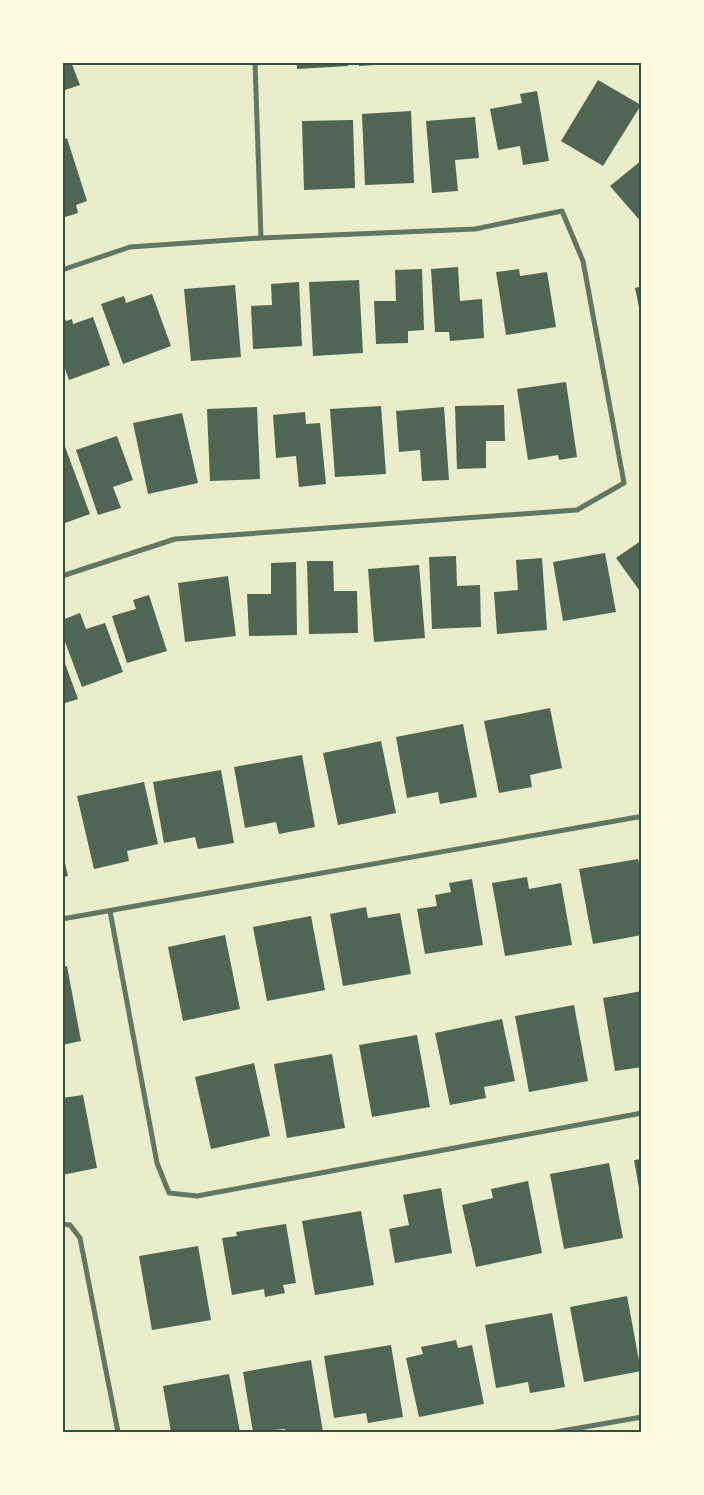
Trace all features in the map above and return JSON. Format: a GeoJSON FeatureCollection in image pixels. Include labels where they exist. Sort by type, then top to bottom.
{"type":"FeatureCollection","features":[{"type":"Feature","properties":{"kind":"street"},"geometry":{"type":"LineString","coordinates":[[255,62],[261,238]]}},
{"type":"Feature","properties":{"kind":"street"},"geometry":{"type":"LineString","coordinates":[[62,270],[130,247],[261,238],[475,229],[562,211],[583,261],[624,483],[577,510],[174,539],[62,576]]}},
{"type":"Feature","properties":{"kind":"street"},"geometry":{"type":"LineString","coordinates":[[62,919],[638,817],[642,818]]}},
{"type":"Feature","properties":{"kind":"street"},"geometry":{"type":"LineString","coordinates":[[110,910],[157,1163],[169,1193],[198,1196],[642,1113]]}},
{"type":"Feature","properties":{"kind":"street"},"geometry":{"type":"LineString","coordinates":[[62,1224],[70,1225],[80,1238],[118,1432]]}},
{"type":"Feature","properties":{"kind":"street"},"geometry":{"type":"LineString","coordinates":[[556,1432],[642,1417]]}},
{"type":"Feature","properties":{"kind":"building"},"geometry":{"type":"Polygon","coordinates":[[[62,62],[71,62],[80,85],[62,91],[62,62]]]}},
{"type":"Feature","properties":{"kind":"building"},"geometry":{"type":"Polygon","coordinates":[[[297,62],[348,62],[348,66],[297,69],[297,62]]]}},
{"type":"Feature","properties":{"kind":"building"},"geometry":{"type":"Polygon","coordinates":[[[359,62],[391,62],[391,64],[359,66],[359,62]]]}},
{"type":"Feature","properties":{"kind":"building"},"geometry":{"type":"Polygon","coordinates":[[[598,80],[641,105],[603,166],[561,141],[598,80]]]}},
{"type":"Feature","properties":{"kind":"building"},"geometry":{"type":"Polygon","coordinates":[[[537,91],[549,161],[523,165],[520,146],[498,150],[490,109],[522,103],[520,94],[537,91]]]}},
{"type":"Feature","properties":{"kind":"building"},"geometry":{"type":"Polygon","coordinates":[[[411,111],[414,183],[365,185],[362,114],[411,111]]]}},
{"type":"Feature","properties":{"kind":"building"},"geometry":{"type":"Polygon","coordinates":[[[475,117],[479,158],[455,160],[458,191],[432,193],[426,121],[475,117]]]}},
{"type":"Feature","properties":{"kind":"building"},"geometry":{"type":"Polygon","coordinates":[[[353,120],[355,188],[304,190],[302,121],[353,120]]]}},
{"type":"Feature","properties":{"kind":"building"},"geometry":{"type":"Polygon","coordinates":[[[67,138],[87,201],[76,205],[78,213],[62,218],[62,140],[67,138]]]}},
{"type":"Feature","properties":{"kind":"building"},"geometry":{"type":"Polygon","coordinates":[[[642,160],[642,223],[610,186],[642,160]]]}},
{"type":"Feature","properties":{"kind":"building"},"geometry":{"type":"Polygon","coordinates":[[[458,267],[460,301],[482,299],[484,338],[450,341],[449,332],[435,332],[431,269],[458,267]]]}},
{"type":"Feature","properties":{"kind":"building"},"geometry":{"type":"Polygon","coordinates":[[[422,269],[424,330],[408,331],[408,343],[376,344],[374,301],[396,301],[395,270],[422,269]]]}},
{"type":"Feature","properties":{"kind":"building"},"geometry":{"type":"Polygon","coordinates":[[[519,269],[520,276],[547,272],[556,327],[506,335],[496,272],[519,269]]]}},
{"type":"Feature","properties":{"kind":"building"},"geometry":{"type":"Polygon","coordinates":[[[359,280],[363,353],[313,356],[309,282],[359,280]]]}},
{"type":"Feature","properties":{"kind":"building"},"geometry":{"type":"Polygon","coordinates":[[[299,282],[302,346],[253,349],[251,306],[272,305],[271,284],[299,282]]]}},
{"type":"Feature","properties":{"kind":"building"},"geometry":{"type":"Polygon","coordinates":[[[235,285],[241,357],[191,361],[184,289],[235,285]]]}},
{"type":"Feature","properties":{"kind":"building"},"geometry":{"type":"Polygon","coordinates":[[[642,286],[642,312],[640,312],[635,288],[642,286]]]}},
{"type":"Feature","properties":{"kind":"building"},"geometry":{"type":"Polygon","coordinates":[[[152,294],[171,346],[123,364],[101,304],[124,296],[126,303],[152,294]]]}},
{"type":"Feature","properties":{"kind":"building"},"geometry":{"type":"Polygon","coordinates":[[[62,313],[66,321],[72,319],[73,324],[93,317],[110,365],[69,380],[62,360],[62,313]]]}},
{"type":"Feature","properties":{"kind":"building"},"geometry":{"type":"Polygon","coordinates":[[[566,382],[577,457],[559,460],[558,455],[528,460],[517,389],[566,382]]]}},
{"type":"Feature","properties":{"kind":"building"},"geometry":{"type":"Polygon","coordinates":[[[504,405],[505,441],[486,441],[486,468],[457,469],[455,406],[504,405]]]}},
{"type":"Feature","properties":{"kind":"building"},"geometry":{"type":"Polygon","coordinates":[[[381,406],[386,474],[335,477],[330,409],[381,406]]]}},
{"type":"Feature","properties":{"kind":"building"},"geometry":{"type":"Polygon","coordinates":[[[257,407],[260,479],[210,481],[207,409],[257,407]]]}},
{"type":"Feature","properties":{"kind":"building"},"geometry":{"type":"Polygon","coordinates":[[[444,407],[449,480],[422,481],[420,450],[399,452],[396,411],[444,407]]]}},
{"type":"Feature","properties":{"kind":"building"},"geometry":{"type":"Polygon","coordinates":[[[305,412],[306,424],[320,423],[326,484],[299,487],[296,456],[276,458],[273,415],[305,412]]]}},
{"type":"Feature","properties":{"kind":"building"},"geometry":{"type":"Polygon","coordinates":[[[182,413],[198,483],[148,494],[133,423],[182,413]]]}},
{"type":"Feature","properties":{"kind":"building"},"geometry":{"type":"Polygon","coordinates":[[[117,436],[133,480],[113,487],[121,508],[98,515],[76,450],[117,436]]]}},
{"type":"Feature","properties":{"kind":"building"},"geometry":{"type":"Polygon","coordinates":[[[62,444],[64,444],[90,514],[62,524],[62,444]]]}},
{"type":"Feature","properties":{"kind":"building"},"geometry":{"type":"Polygon","coordinates":[[[642,540],[642,594],[616,558],[642,540]]]}},
{"type":"Feature","properties":{"kind":"building"},"geometry":{"type":"Polygon","coordinates":[[[605,553],[616,612],[563,621],[553,562],[605,553]]]}},
{"type":"Feature","properties":{"kind":"building"},"geometry":{"type":"Polygon","coordinates":[[[456,556],[457,586],[480,585],[481,627],[432,629],[429,557],[456,556]]]}},
{"type":"Feature","properties":{"kind":"building"},"geometry":{"type":"Polygon","coordinates":[[[542,558],[547,630],[497,634],[494,592],[518,590],[516,560],[542,558]]]}},
{"type":"Feature","properties":{"kind":"building"},"geometry":{"type":"Polygon","coordinates":[[[307,561],[333,561],[334,591],[357,591],[358,633],[309,634],[307,561]]]}},
{"type":"Feature","properties":{"kind":"building"},"geometry":{"type":"Polygon","coordinates":[[[296,562],[297,635],[249,636],[247,594],[271,594],[271,563],[296,562]]]}},
{"type":"Feature","properties":{"kind":"building"},"geometry":{"type":"Polygon","coordinates":[[[419,565],[425,638],[374,642],[368,569],[419,565]]]}},
{"type":"Feature","properties":{"kind":"building"},"geometry":{"type":"Polygon","coordinates":[[[228,576],[236,636],[185,642],[178,583],[228,576]]]}},
{"type":"Feature","properties":{"kind":"building"},"geometry":{"type":"Polygon","coordinates":[[[149,595],[167,651],[127,663],[112,616],[136,609],[133,600],[149,595]]]}},
{"type":"Feature","properties":{"kind":"building"},"geometry":{"type":"Polygon","coordinates":[[[80,613],[86,629],[105,623],[123,672],[82,687],[62,634],[62,620],[80,613]]]}},
{"type":"Feature","properties":{"kind":"building"},"geometry":{"type":"Polygon","coordinates":[[[62,655],[78,699],[62,704],[62,655]]]}},
{"type":"Feature","properties":{"kind":"building"},"geometry":{"type":"Polygon","coordinates":[[[550,708],[562,768],[530,775],[532,787],[499,793],[484,721],[550,708]]]}},
{"type":"Feature","properties":{"kind":"building"},"geometry":{"type":"Polygon","coordinates":[[[463,724],[477,797],[440,804],[438,792],[407,798],[396,737],[463,724]]]}},
{"type":"Feature","properties":{"kind":"building"},"geometry":{"type":"Polygon","coordinates":[[[381,741],[396,813],[338,825],[323,753],[381,741]]]}},
{"type":"Feature","properties":{"kind":"building"},"geometry":{"type":"Polygon","coordinates":[[[302,755],[315,827],[279,834],[276,822],[245,828],[234,767],[302,755]]]}},
{"type":"Feature","properties":{"kind":"building"},"geometry":{"type":"Polygon","coordinates":[[[221,770],[234,843],[198,849],[195,837],[164,843],[153,782],[221,770]]]}},
{"type":"Feature","properties":{"kind":"building"},"geometry":{"type":"Polygon","coordinates":[[[144,782],[158,844],[127,851],[129,861],[94,869],[77,796],[144,782]]]}},
{"type":"Feature","properties":{"kind":"building"},"geometry":{"type":"Polygon","coordinates":[[[62,850],[68,876],[62,877],[62,850]]]}},
{"type":"Feature","properties":{"kind":"building"},"geometry":{"type":"Polygon","coordinates":[[[638,859],[642,876],[642,935],[593,944],[579,869],[638,859]]]}},
{"type":"Feature","properties":{"kind":"building"},"geometry":{"type":"Polygon","coordinates":[[[527,877],[529,889],[561,883],[572,945],[505,956],[492,883],[527,877]]]}},
{"type":"Feature","properties":{"kind":"building"},"geometry":{"type":"Polygon","coordinates":[[[472,879],[483,945],[425,954],[417,909],[437,906],[435,895],[451,892],[449,883],[472,879]]]}},
{"type":"Feature","properties":{"kind":"building"},"geometry":{"type":"Polygon","coordinates":[[[366,907],[368,918],[400,913],[411,974],[343,986],[330,914],[366,907]]]}},
{"type":"Feature","properties":{"kind":"building"},"geometry":{"type":"Polygon","coordinates":[[[311,916],[325,990],[267,1001],[253,927],[311,916]]]}},
{"type":"Feature","properties":{"kind":"building"},"geometry":{"type":"Polygon","coordinates":[[[225,935],[240,1009],[183,1021],[168,947],[225,935]]]}},
{"type":"Feature","properties":{"kind":"building"},"geometry":{"type":"Polygon","coordinates":[[[67,966],[81,1041],[62,1045],[62,967],[67,966]]]}},
{"type":"Feature","properties":{"kind":"building"},"geometry":{"type":"Polygon","coordinates":[[[642,991],[642,1067],[615,1071],[603,998],[642,991]]]}},
{"type":"Feature","properties":{"kind":"building"},"geometry":{"type":"Polygon","coordinates":[[[574,1005],[588,1081],[529,1092],[515,1016],[574,1005]]]}},
{"type":"Feature","properties":{"kind":"building"},"geometry":{"type":"Polygon","coordinates":[[[502,1019],[515,1081],[484,1087],[486,1098],[450,1105],[435,1033],[502,1019]]]}},
{"type":"Feature","properties":{"kind":"building"},"geometry":{"type":"Polygon","coordinates":[[[417,1035],[430,1107],[372,1117],[359,1045],[417,1035]]]}},
{"type":"Feature","properties":{"kind":"building"},"geometry":{"type":"Polygon","coordinates":[[[332,1054],[345,1128],[287,1138],[274,1064],[332,1054]]]}},
{"type":"Feature","properties":{"kind":"building"},"geometry":{"type":"Polygon","coordinates":[[[254,1063],[270,1136],[211,1149],[195,1077],[254,1063]]]}},
{"type":"Feature","properties":{"kind":"building"},"geometry":{"type":"Polygon","coordinates":[[[83,1095],[97,1168],[62,1175],[62,1098],[83,1095]]]}},
{"type":"Feature","properties":{"kind":"building"},"geometry":{"type":"Polygon","coordinates":[[[642,1159],[642,1199],[641,1199],[634,1160],[642,1159]]]}},
{"type":"Feature","properties":{"kind":"building"},"geometry":{"type":"Polygon","coordinates":[[[609,1163],[623,1238],[564,1249],[550,1174],[609,1163]]]}},
{"type":"Feature","properties":{"kind":"building"},"geometry":{"type":"Polygon","coordinates":[[[528,1181],[542,1253],[476,1267],[462,1205],[493,1198],[491,1189],[528,1181]]]}},
{"type":"Feature","properties":{"kind":"building"},"geometry":{"type":"Polygon","coordinates":[[[441,1188],[452,1253],[395,1263],[389,1229],[409,1225],[403,1195],[441,1188]]]}},
{"type":"Feature","properties":{"kind":"building"},"geometry":{"type":"Polygon","coordinates":[[[361,1211],[374,1285],[315,1295],[302,1221],[361,1211]]]}},
{"type":"Feature","properties":{"kind":"building"},"geometry":{"type":"Polygon","coordinates":[[[286,1224],[296,1283],[283,1285],[285,1293],[265,1297],[264,1289],[232,1295],[222,1238],[237,1236],[236,1232],[286,1224]]]}},
{"type":"Feature","properties":{"kind":"building"},"geometry":{"type":"Polygon","coordinates":[[[198,1246],[211,1320],[152,1330],[139,1256],[198,1246]]]}},
{"type":"Feature","properties":{"kind":"building"},"geometry":{"type":"Polygon","coordinates":[[[627,1296],[641,1371],[584,1382],[570,1307],[627,1296]]]}},
{"type":"Feature","properties":{"kind":"building"},"geometry":{"type":"Polygon","coordinates":[[[552,1313],[565,1387],[530,1393],[528,1382],[496,1388],[485,1325],[552,1313]]]}},
{"type":"Feature","properties":{"kind":"building"},"geometry":{"type":"Polygon","coordinates":[[[456,1340],[458,1348],[472,1345],[484,1404],[419,1417],[406,1358],[423,1354],[421,1347],[456,1340]]]}},
{"type":"Feature","properties":{"kind":"building"},"geometry":{"type":"Polygon","coordinates":[[[391,1345],[403,1417],[368,1423],[366,1413],[334,1418],[324,1356],[391,1345]]]}},
{"type":"Feature","properties":{"kind":"building"},"geometry":{"type":"Polygon","coordinates":[[[311,1360],[323,1432],[285,1432],[285,1429],[253,1432],[243,1372],[311,1360]]]}},
{"type":"Feature","properties":{"kind":"building"},"geometry":{"type":"Polygon","coordinates":[[[229,1374],[240,1432],[171,1432],[163,1386],[229,1374]]]}}]}
